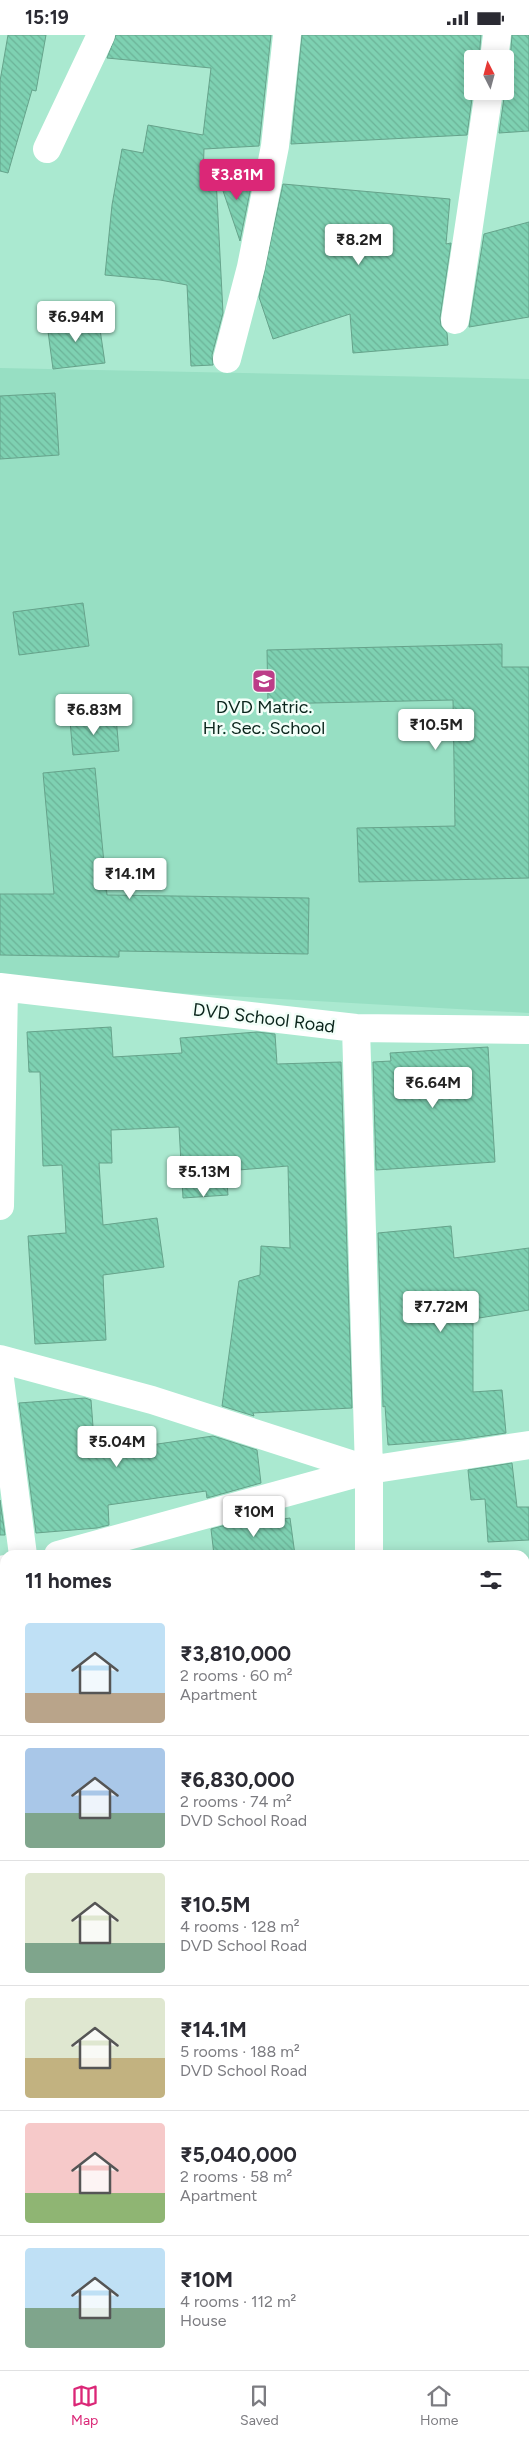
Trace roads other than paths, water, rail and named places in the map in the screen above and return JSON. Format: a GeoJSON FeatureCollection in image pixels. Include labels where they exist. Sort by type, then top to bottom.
{"type":"FeatureCollection","features":[{"type":"Feature","properties":{"kind":"street"},"geometry":{"type":"LineString","coordinates":[[47,149],[101,35]]}},
{"type":"Feature","properties":{"kind":"street"},"geometry":{"type":"LineString","coordinates":[[227,359],[251,267],[275,147],[287,35]]}},
{"type":"Feature","properties":{"kind":"street"},"geometry":{"type":"LineString","coordinates":[[495,50],[497,35]]}},
{"type":"Feature","properties":{"kind":"street"},"geometry":{"type":"LineString","coordinates":[[456,320],[488,100]]}},
{"type":"Feature","properties":{"kind":"street"},"geometry":{"type":"LineString","coordinates":[[0,1205],[2,987]]}},
{"type":"Feature","properties":{"kind":"street","name":"DVD School Road"},"geometry":{"type":"LineString","coordinates":[[2,987],[356,1028],[529,1030]]}},
{"type":"Feature","properties":{"kind":"street"},"geometry":{"type":"LineString","coordinates":[[356,1028],[369,1470],[369,1550]]}},
{"type":"Feature","properties":{"kind":"street"},"geometry":{"type":"LineString","coordinates":[[0,1359],[152,1400],[369,1470]]}},
{"type":"Feature","properties":{"kind":"street"},"geometry":{"type":"LineString","coordinates":[[0,1379],[22,1550]]}},
{"type":"Feature","properties":{"kind":"street"},"geometry":{"type":"LineString","coordinates":[[76,1550],[369,1470],[529,1445]]}},
{"type":"Feature","properties":{"kind":"place","name":"DVD Matric. Hr. Sec. School"},"geometry":{"type":"Point","coordinates":[264,681]}}]}
